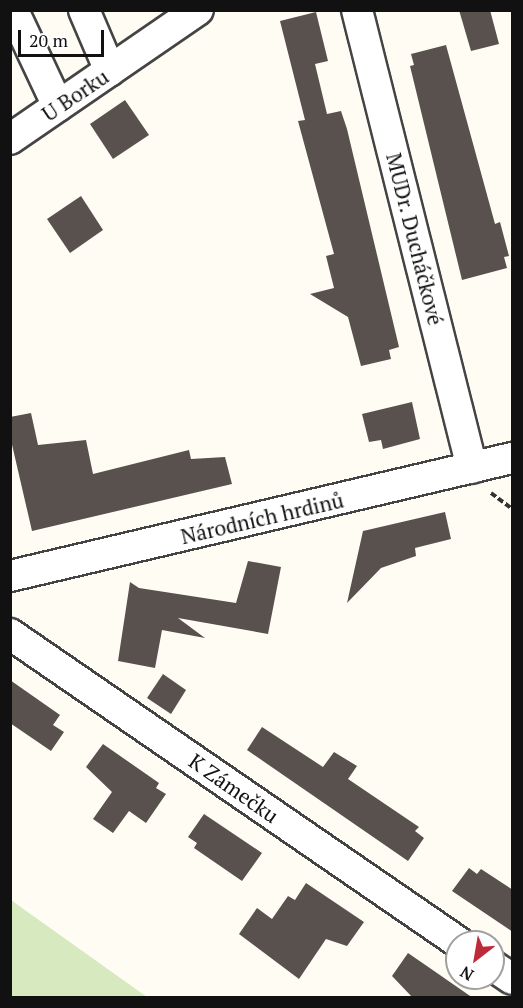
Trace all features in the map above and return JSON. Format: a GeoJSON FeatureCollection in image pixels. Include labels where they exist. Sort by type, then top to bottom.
{"type":"FeatureCollection","features":[{"type":"Feature","properties":{"kind":"street"},"geometry":{"type":"LineString","coordinates":[[84,10],[110,71]]}},
{"type":"Feature","properties":{"kind":"street","name":"MUDr. Ducháčkové"},"geometry":{"type":"LineString","coordinates":[[357,10],[479,479]]}},
{"type":"Feature","properties":{"kind":"street","name":"U Borku"},"geometry":{"type":"LineString","coordinates":[[10,139],[192,12]]}},
{"type":"Feature","properties":{"kind":"street"},"geometry":{"type":"LineString","coordinates":[[17,19],[58,106]]}},
{"type":"Feature","properties":{"kind":"street","name":"Národních hrdinů"},"geometry":{"type":"LineString","coordinates":[[10,576],[479,479],[513,458]]}},
{"type":"Feature","properties":{"kind":"street","name":"K Zámečku"},"geometry":{"type":"LineString","coordinates":[[10,634],[445,933]]}},
{"type":"Feature","properties":{"kind":"path"},"geometry":{"type":"LineString","coordinates":[[479,479],[513,508]]}},
{"type":"Feature","properties":{"kind":"green space"},"geometry":{"type":"Polygon","coordinates":[[[11,900],[29,913],[147,997],[11,997],[11,900]]]}},
{"type":"Feature","properties":{"kind":"building"},"geometry":{"type":"Polygon","coordinates":[[[459,10],[490,10],[499,44],[471,51],[459,10]]]}},
{"type":"Feature","properties":{"kind":"building"},"geometry":{"type":"Polygon","coordinates":[[[316,12],[328,61],[315,64],[327,114],[341,111],[347,129],[399,347],[389,350],[391,359],[361,366],[348,317],[310,294],[334,288],[326,256],[334,254],[298,121],[305,120],[280,21],[316,12]]]}},
{"type":"Feature","properties":{"kind":"building"},"geometry":{"type":"Polygon","coordinates":[[[446,45],[495,224],[500,222],[509,256],[504,257],[507,268],[462,280],[410,66],[414,65],[411,54],[446,45]]]}},
{"type":"Feature","properties":{"kind":"building"},"geometry":{"type":"Polygon","coordinates":[[[125,100],[149,135],[113,159],[90,124],[125,100]]]}},
{"type":"Feature","properties":{"kind":"building"},"geometry":{"type":"Polygon","coordinates":[[[81,196],[103,230],[70,253],[47,219],[81,196]]]}},
{"type":"Feature","properties":{"kind":"building"},"geometry":{"type":"Polygon","coordinates":[[[412,402],[420,439],[383,449],[381,440],[369,442],[362,414],[412,402]]]}},
{"type":"Feature","properties":{"kind":"building"},"geometry":{"type":"Polygon","coordinates":[[[31,413],[38,445],[86,440],[93,474],[189,450],[191,459],[225,457],[232,484],[32,531],[10,436],[10,417],[31,413]]]}},
{"type":"Feature","properties":{"kind":"building"},"geometry":{"type":"Polygon","coordinates":[[[445,512],[451,539],[415,548],[416,556],[381,568],[347,603],[363,531],[445,512]]]}},
{"type":"Feature","properties":{"kind":"building"},"geometry":{"type":"Polygon","coordinates":[[[248,561],[281,567],[268,634],[178,618],[205,638],[162,630],[155,668],[118,661],[130,582],[139,588],[236,603],[248,561]]]}},
{"type":"Feature","properties":{"kind":"building"},"geometry":{"type":"Polygon","coordinates":[[[163,674],[186,690],[171,714],[147,698],[163,674]]]}},
{"type":"Feature","properties":{"kind":"building"},"geometry":{"type":"Polygon","coordinates":[[[10,680],[60,715],[53,725],[64,732],[51,751],[10,723],[10,680]]]}},
{"type":"Feature","properties":{"kind":"building"},"geometry":{"type":"Polygon","coordinates":[[[262,727],[323,767],[334,752],[357,766],[348,779],[419,827],[415,831],[424,838],[408,861],[247,750],[262,727]]]}},
{"type":"Feature","properties":{"kind":"building"},"geometry":{"type":"Polygon","coordinates":[[[103,744],[159,783],[156,788],[166,794],[146,823],[129,811],[113,833],[93,819],[112,792],[86,767],[103,744]]]}},
{"type":"Feature","properties":{"kind":"building"},"geometry":{"type":"Polygon","coordinates":[[[204,814],[262,853],[242,881],[194,848],[197,843],[188,837],[204,814]]]}},
{"type":"Feature","properties":{"kind":"building"},"geometry":{"type":"Polygon","coordinates":[[[469,868],[477,874],[481,869],[513,890],[513,932],[452,891],[469,868]]]}},
{"type":"Feature","properties":{"kind":"building"},"geometry":{"type":"Polygon","coordinates":[[[306,883],[364,922],[347,946],[326,939],[299,979],[239,934],[257,908],[272,919],[288,896],[295,900],[306,883]]]}},
{"type":"Feature","properties":{"kind":"building"},"geometry":{"type":"Polygon","coordinates":[[[408,953],[445,979],[445,990],[461,990],[473,998],[413,998],[392,976],[408,953]]]}}]}
